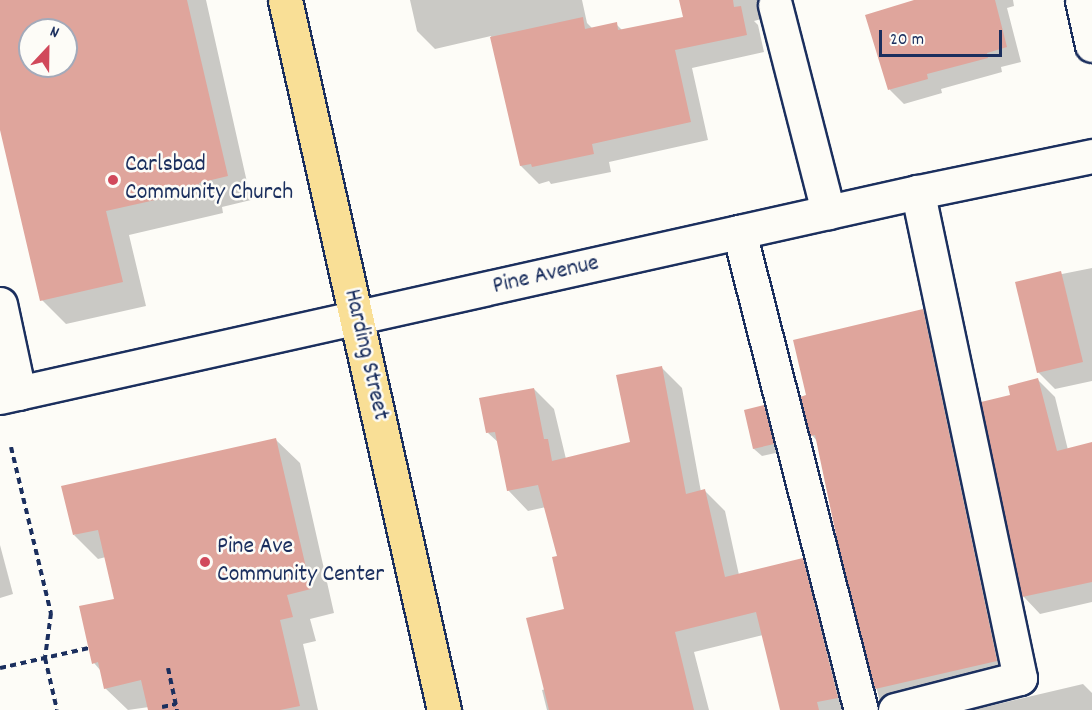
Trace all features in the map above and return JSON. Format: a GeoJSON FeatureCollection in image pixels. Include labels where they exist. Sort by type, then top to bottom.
{"type":"FeatureCollection","features":[{"type":"Feature","properties":{"kind":"main road","name":"Harding Street"},"geometry":{"type":"LineString","coordinates":[[285,0],[444,710]]}},
{"type":"Feature","properties":{"kind":"street"},"geometry":{"type":"LineString","coordinates":[[1082,0],[1092,45]]}},
{"type":"Feature","properties":{"kind":"street"},"geometry":{"type":"LineString","coordinates":[[775,5],[828,212]]}},
{"type":"Feature","properties":{"kind":"street","name":"Pine Avenue"},"geometry":{"type":"LineString","coordinates":[[9,395],[918,192],[1092,156]]}},
{"type":"Feature","properties":{"kind":"street"},"geometry":{"type":"LineString","coordinates":[[895,710],[1020,678],[918,192]]}},
{"type":"Feature","properties":{"kind":"street"},"geometry":{"type":"LineString","coordinates":[[739,232],[861,710]]}},
{"type":"Feature","properties":{"kind":"street"},"geometry":{"type":"LineString","coordinates":[[0,304],[9,395]]}},
{"type":"Feature","properties":{"kind":"path"},"geometry":{"type":"LineString","coordinates":[[11,447],[51,613],[45,658],[57,710]]}},
{"type":"Feature","properties":{"kind":"path"},"geometry":{"type":"LineString","coordinates":[[0,668],[89,648]]}},
{"type":"Feature","properties":{"kind":"path"},"geometry":{"type":"LineString","coordinates":[[168,668],[177,710]]}},
{"type":"Feature","properties":{"kind":"path"},"geometry":{"type":"LineString","coordinates":[[162,707],[176,704]]}},
{"type":"Feature","properties":{"kind":"building","name":"Carlsbad Community Church"},"geometry":{"type":"Polygon","coordinates":[[[0,0],[187,0],[228,176],[199,183],[200,190],[106,211],[123,282],[40,301],[0,130],[0,0]]]}},
{"type":"Feature","properties":{"kind":"building"},"geometry":{"type":"Polygon","coordinates":[[[679,0],[733,0],[734,7],[741,6],[747,35],[675,50],[691,122],[592,144],[594,154],[532,167],[531,164],[520,166],[490,37],[583,17],[585,29],[617,22],[618,30],[683,17],[679,0]]]}},
{"type":"Feature","properties":{"kind":"building"},"geometry":{"type":"Polygon","coordinates":[[[914,0],[995,0],[1007,47],[987,53],[988,58],[927,74],[928,79],[888,90],[865,15],[914,0]]]}},
{"type":"Feature","properties":{"kind":"building"},"geometry":{"type":"Polygon","coordinates":[[[1061,271],[1083,362],[1037,373],[1015,282],[1061,271]]]}},
{"type":"Feature","properties":{"kind":"building"},"geometry":{"type":"Polygon","coordinates":[[[923,309],[997,661],[875,689],[839,549],[815,435],[810,436],[800,397],[806,395],[793,340],[923,309]]]}},
{"type":"Feature","properties":{"kind":"building"},"geometry":{"type":"Polygon","coordinates":[[[662,366],[686,494],[705,489],[725,577],[803,558],[838,698],[817,702],[819,710],[780,710],[756,612],[675,632],[694,710],[549,710],[526,618],[564,609],[552,557],[557,556],[538,485],[507,491],[495,432],[486,433],[479,398],[534,388],[544,439],[548,439],[552,461],[630,442],[616,375],[662,366]]]}},
{"type":"Feature","properties":{"kind":"building"},"geometry":{"type":"Polygon","coordinates":[[[1038,378],[1057,451],[1092,442],[1092,582],[1022,597],[981,402],[1010,395],[1008,386],[1038,378]]]}},
{"type":"Feature","properties":{"kind":"building"},"geometry":{"type":"Polygon","coordinates":[[[764,405],[774,444],[753,449],[744,410],[764,405]]]}},
{"type":"Feature","properties":{"kind":"building","name":"Pine Ave Community Center"},"geometry":{"type":"Polygon","coordinates":[[[276,438],[311,589],[287,595],[293,617],[280,620],[300,706],[280,710],[148,710],[141,680],[104,689],[98,662],[92,664],[79,606],[114,599],[98,530],[73,535],[61,486],[276,438]]]}},
{"type":"Feature","properties":{"kind":"place","name":"Carlsbad Community Church"},"geometry":{"type":"Point","coordinates":[113,180]}},
{"type":"Feature","properties":{"kind":"place","name":"Pine Ave Community Center"},"geometry":{"type":"Point","coordinates":[205,562]}}]}
